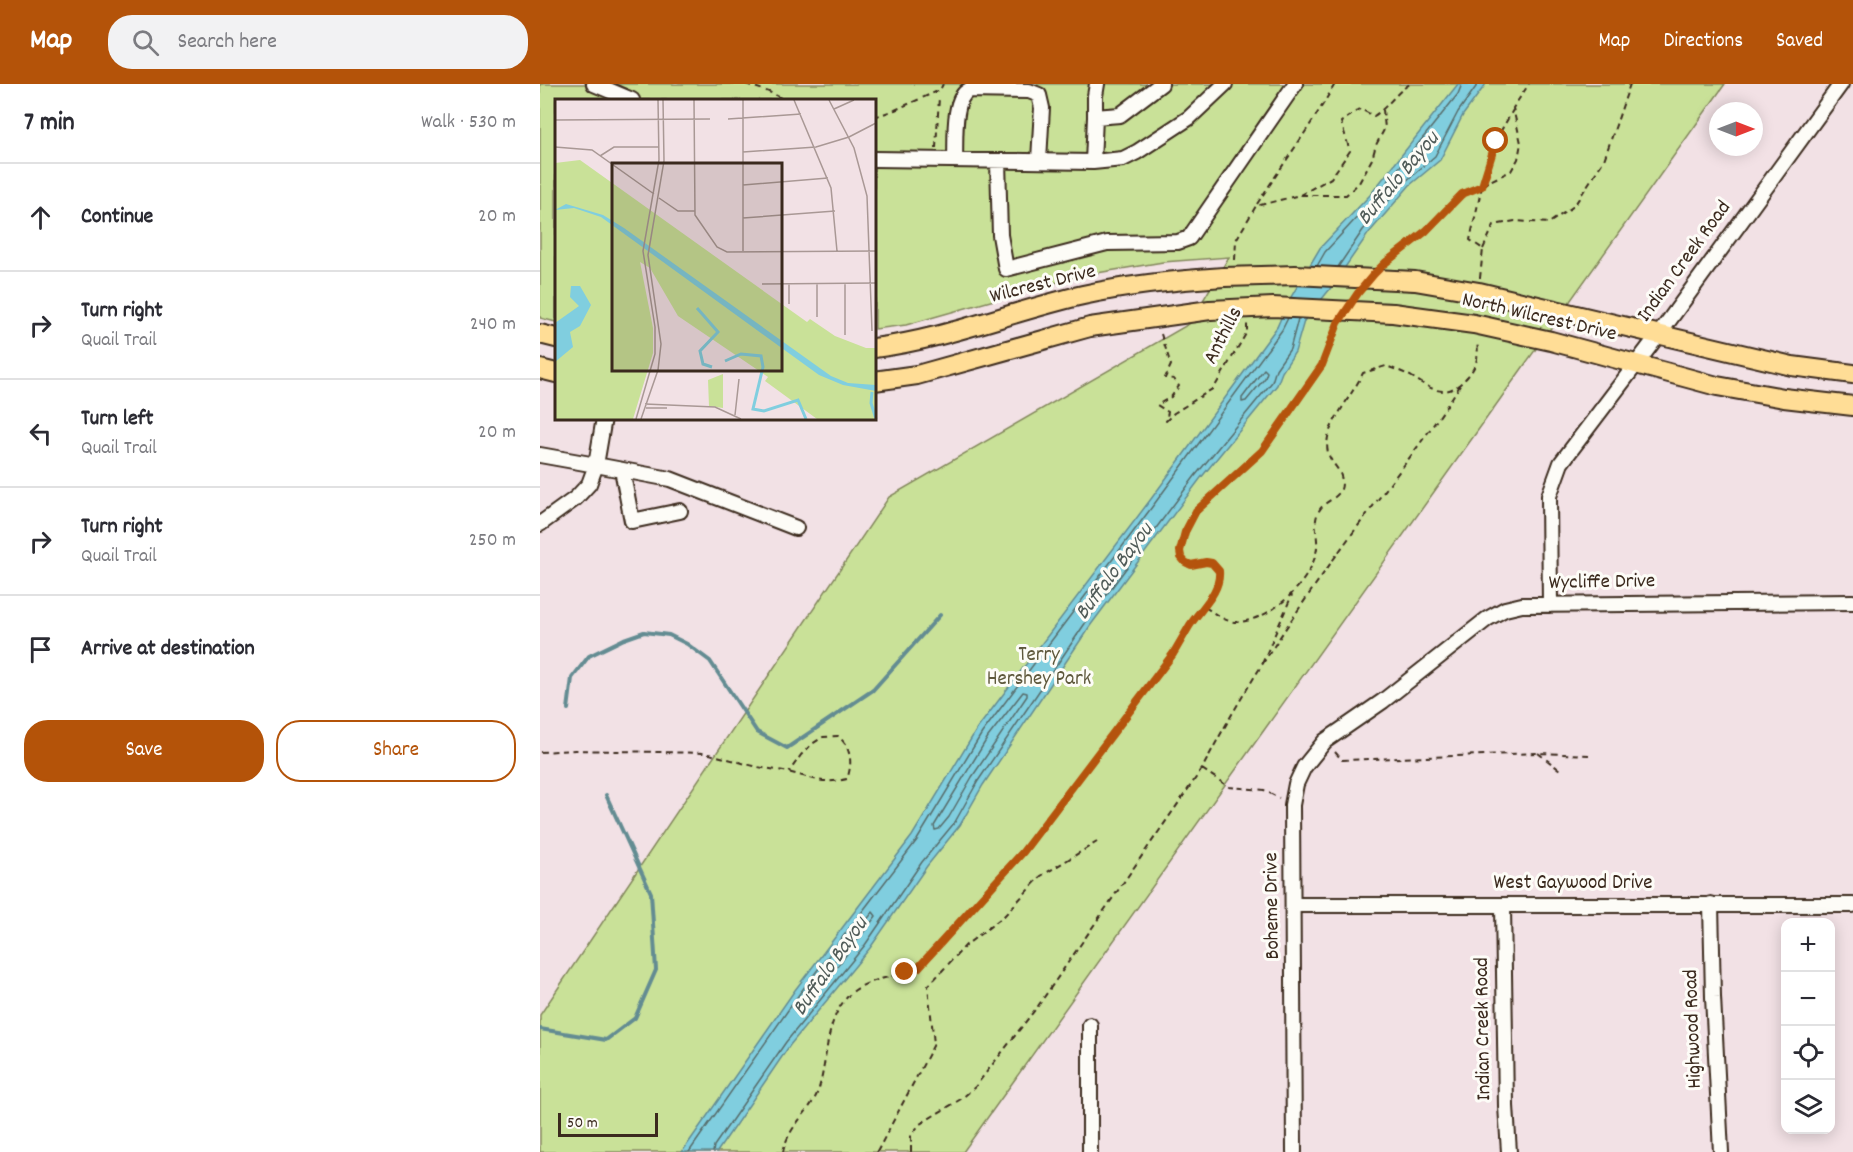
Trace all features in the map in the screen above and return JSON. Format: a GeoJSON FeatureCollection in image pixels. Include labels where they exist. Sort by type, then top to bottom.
{"type":"FeatureCollection","features":[{"type":"Feature","properties":{"kind":"main road","name":"North Wilcrest Drive"},"geometry":{"type":"LineString","coordinates":[[1224,277],[1295,275],[1414,281],[1479,292],[1792,366],[1853,374]]}},
{"type":"Feature","properties":{"kind":"main road","name":"Wilcrest Drive"},"geometry":{"type":"LineString","coordinates":[[876,348],[910,343],[1083,295],[1165,281],[1224,277]]}},
{"type":"Feature","properties":{"kind":"main road"},"geometry":{"type":"LineString","coordinates":[[1115,290],[1121,322]]}},
{"type":"Feature","properties":{"kind":"main road","name":"North Wilcrest Drive"},"geometry":{"type":"LineString","coordinates":[[1157,317],[1210,310],[1273,307],[1394,313],[1474,324],[1551,341],[1718,386],[1784,398],[1853,406]]}},
{"type":"Feature","properties":{"kind":"main road"},"geometry":{"type":"LineString","coordinates":[[876,381],[917,375],[1090,327],[1157,317]]}},
{"type":"Feature","properties":{"kind":"main road"},"geometry":{"type":"LineString","coordinates":[[540,334],[555,338]]}},
{"type":"Feature","properties":{"kind":"main road"},"geometry":{"type":"LineString","coordinates":[[540,369],[555,374]]}},
{"type":"Feature","properties":{"kind":"street"},"geometry":{"type":"LineString","coordinates":[[594,84],[630,99]]}},
{"type":"Feature","properties":{"kind":"street"},"geometry":{"type":"LineString","coordinates":[[1094,162],[1097,84]]}},
{"type":"Feature","properties":{"kind":"street"},"geometry":{"type":"LineString","coordinates":[[1095,117],[1120,115],[1161,84]]}},
{"type":"Feature","properties":{"kind":"street"},"geometry":{"type":"LineString","coordinates":[[876,159],[1094,162],[1123,159],[1190,118],[1225,84]]}},
{"type":"Feature","properties":{"kind":"street"},"geometry":{"type":"LineString","coordinates":[[998,161],[1000,234],[1006,269],[1107,243],[1178,242],[1189,238],[1295,84]]}},
{"type":"Feature","properties":{"kind":"street","name":"Indian Creek Road"},"geometry":{"type":"LineString","coordinates":[[1550,605],[1548,496],[1561,464],[1658,336],[1841,84]]}},
{"type":"Feature","properties":{"kind":"street"},"geometry":{"type":"LineString","coordinates":[[955,159],[958,104],[964,92],[969,90],[1029,91],[1039,95],[1042,108],[1039,160]]}},
{"type":"Feature","properties":{"kind":"street"},"geometry":{"type":"LineString","coordinates":[[540,524],[576,498],[589,484],[596,465],[604,420]]}},
{"type":"Feature","properties":{"kind":"street"},"geometry":{"type":"LineString","coordinates":[[540,455],[670,479],[796,528]]}},
{"type":"Feature","properties":{"kind":"street"},"geometry":{"type":"LineString","coordinates":[[622,470],[632,521],[680,512]]}},
{"type":"Feature","properties":{"kind":"street","name":"Wycliffe Drive"},"geometry":{"type":"LineString","coordinates":[[1383,701],[1486,619],[1505,609],[1522,605],[1853,602]]}},
{"type":"Feature","properties":{"kind":"street","name":"Boheme Drive"},"geometry":{"type":"LineString","coordinates":[[1294,1152],[1292,805],[1296,784],[1304,767],[1325,741],[1383,701]]}},
{"type":"Feature","properties":{"kind":"street","name":"Highwood Road"},"geometry":{"type":"LineString","coordinates":[[1711,904],[1721,1152]]}},
{"type":"Feature","properties":{"kind":"street","name":"West Gaywood Drive"},"geometry":{"type":"LineString","coordinates":[[1294,905],[1853,905]]}},
{"type":"Feature","properties":{"kind":"street","name":"Indian Creek Road"},"geometry":{"type":"LineString","coordinates":[[1503,906],[1506,1106],[1509,1152]]}},
{"type":"Feature","properties":{"kind":"street"},"geometry":{"type":"LineString","coordinates":[[1090,1025],[1090,1152]]}},
{"type":"Feature","properties":{"kind":"path"},"geometry":{"type":"LineString","coordinates":[[746,84],[783,99]]}},
{"type":"Feature","properties":{"kind":"path"},"geometry":{"type":"LineString","coordinates":[[876,116],[940,90],[943,84]]}},
{"type":"Feature","properties":{"kind":"path"},"geometry":{"type":"LineString","coordinates":[[1241,263],[1235,261],[1236,240],[1295,145],[1313,123],[1335,84]]}},
{"type":"Feature","properties":{"kind":"path"},"geometry":{"type":"LineString","coordinates":[[1256,206],[1299,195],[1331,178],[1350,151],[1341,122],[1360,109],[1374,116],[1383,110],[1402,88],[1410,84]]}},
{"type":"Feature","properties":{"kind":"path"},"geometry":{"type":"LineString","coordinates":[[1483,249],[1470,240],[1482,186],[1496,141],[1513,108],[1529,84]]}},
{"type":"Feature","properties":{"kind":"path"},"geometry":{"type":"LineString","coordinates":[[1479,292],[1483,249],[1494,225],[1515,221],[1548,223],[1574,206],[1604,160],[1630,84]]}},
{"type":"Feature","properties":{"kind":"path"},"geometry":{"type":"LineString","coordinates":[[936,159],[939,96]]}},
{"type":"Feature","properties":{"kind":"path"},"geometry":{"type":"LineString","coordinates":[[1380,268],[1426,231],[1462,194],[1511,171],[1518,159],[1521,143],[1513,108]]}},
{"type":"Feature","properties":{"kind":"path"},"geometry":{"type":"LineString","coordinates":[[1299,195],[1346,195],[1359,183],[1385,128],[1383,110]]}},
{"type":"Feature","properties":{"kind":"path","name":"Anthills"},"geometry":{"type":"LineString","coordinates":[[1157,317],[1171,365],[1165,378],[1174,379],[1179,386],[1171,397],[1157,405],[1168,412],[1166,422],[1174,413],[1214,388],[1247,332],[1247,322]]}},
{"type":"Feature","properties":{"kind":"path"},"geometry":{"type":"LineString","coordinates":[[783,1152],[786,1138],[814,1100],[819,1089],[828,1037],[834,1019],[844,1002],[855,990],[918,968],[930,956],[1023,852],[1173,654],[1192,622],[1205,607],[1217,584],[1219,571],[1212,563],[1191,565],[1185,562],[1180,551],[1185,532],[1200,507],[1262,451],[1322,365],[1338,323]]}},
{"type":"Feature","properties":{"kind":"path"},"geometry":{"type":"LineString","coordinates":[[911,1152],[911,1135],[920,1124],[961,1099],[975,1087],[1038,1005],[1202,769],[1224,726],[1259,669],[1341,549],[1472,372],[1478,359],[1477,344],[1472,332],[1474,324]]}},
{"type":"Feature","properties":{"kind":"path"},"geometry":{"type":"LineString","coordinates":[[1259,669],[1293,593],[1310,571],[1316,555],[1319,541],[1315,524],[1317,513],[1323,505],[1336,498],[1342,486],[1341,474],[1327,455],[1328,436],[1363,373],[1386,366],[1411,376],[1425,387],[1440,391],[1461,384]]}},
{"type":"Feature","properties":{"kind":"path"},"geometry":{"type":"LineString","coordinates":[[1205,607],[1221,617],[1236,622],[1263,613],[1293,593]]}},
{"type":"Feature","properties":{"kind":"path"},"geometry":{"type":"LineString","coordinates":[[540,752],[575,750],[703,753],[756,767],[831,782],[847,778],[850,761],[848,748],[838,736],[823,736],[801,755],[789,772]]}},
{"type":"Feature","properties":{"kind":"path"},"geometry":{"type":"LineString","coordinates":[[1325,741],[1342,760],[1538,753],[1589,755]]}},
{"type":"Feature","properties":{"kind":"path"},"geometry":{"type":"LineString","coordinates":[[1538,753],[1560,771]]}},
{"type":"Feature","properties":{"kind":"path"},"geometry":{"type":"LineString","coordinates":[[1202,769],[1229,786],[1264,790],[1292,805]]}},
{"type":"Feature","properties":{"kind":"path"},"geometry":{"type":"LineString","coordinates":[[877,1152],[934,1044],[928,986],[966,945],[1004,916],[1041,876],[1097,842]]}},
{"type":"Feature","properties":{"kind":"green space","name":"Terry Hershey Park"},"geometry":{"type":"Polygon","coordinates":[[[540,84],[1725,84],[1712,102],[1709,102],[1709,106],[963,1152],[540,1152],[540,1015],[889,497],[1189,324],[1229,257],[1163,262],[1079,276],[906,325],[876,329],[876,99],[555,99],[555,322],[540,318],[540,84]]]}},
{"type":"Feature","properties":{"kind":"water","name":"Buffalo Bayou"},"geometry":{"type":"Polygon","coordinates":[[[1458,84],[1486,84],[1463,115],[1440,160],[1410,185],[1368,234],[1330,289],[1304,321],[1295,352],[1282,372],[1277,385],[1200,479],[1090,626],[983,785],[960,825],[927,866],[870,948],[790,1045],[717,1152],[682,1152],[795,990],[912,836],[977,729],[1151,499],[1277,327],[1288,302],[1320,248],[1370,195],[1458,84]]]}},
{"type":"Feature","properties":{"kind":"waterway"},"geometry":{"type":"LineString","coordinates":[[568,709],[572,678],[589,656],[644,632],[669,635],[687,644],[710,661],[757,732],[787,748],[873,690],[940,615]]}},
{"type":"Feature","properties":{"kind":"waterway"},"geometry":{"type":"LineString","coordinates":[[540,1029],[606,1040],[635,1018],[656,970],[651,893],[606,795]]}},
{"type":"Feature","properties":{"kind":"route"},"geometry":{"type":"LineString","coordinates":[[905,972],[918,968],[1023,852],[1173,654],[1192,622],[1205,607],[1220,576],[1212,563],[1191,565],[1181,557],[1180,551],[1185,532],[1196,511],[1262,451],[1322,365],[1338,323],[1374,274],[1426,231],[1462,194],[1482,186],[1496,141]]}}]}
